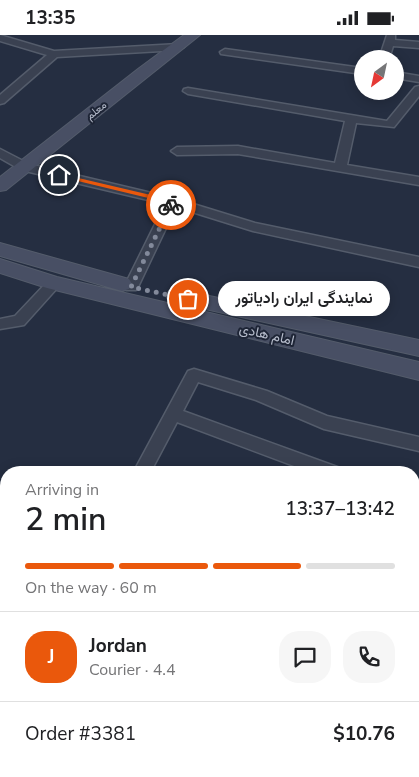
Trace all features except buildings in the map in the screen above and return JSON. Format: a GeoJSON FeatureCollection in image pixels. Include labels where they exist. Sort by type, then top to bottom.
{"type":"FeatureCollection","features":[{"type":"Feature","properties":{"kind":"main road","name":"معلم"},"geometry":{"type":"LineString","coordinates":[[0,187],[143,72],[193,35]]}},
{"type":"Feature","properties":{"kind":"main road","name":"امام هادی"},"geometry":{"type":"LineString","coordinates":[[0,249],[131,287],[419,348]]}},
{"type":"Feature","properties":{"kind":"main road","name":"امام هادی"},"geometry":{"type":"LineString","coordinates":[[0,267],[54,283],[419,371]]}},
{"type":"Feature","properties":{"kind":"street"},"geometry":{"type":"LineString","coordinates":[[0,38],[54,54],[178,47]]}},
{"type":"Feature","properties":{"kind":"street"},"geometry":{"type":"LineString","coordinates":[[387,50],[390,40],[419,45]]}},
{"type":"Feature","properties":{"kind":"street"},"geometry":{"type":"LineString","coordinates":[[225,52],[354,70]]}},
{"type":"Feature","properties":{"kind":"street"},"geometry":{"type":"LineString","coordinates":[[0,101],[54,54]]}},
{"type":"Feature","properties":{"kind":"street"},"geometry":{"type":"LineString","coordinates":[[404,76],[419,79]]}},
{"type":"Feature","properties":{"kind":"street"},"geometry":{"type":"LineString","coordinates":[[188,91],[390,125],[419,89]]}},
{"type":"Feature","properties":{"kind":"street"},"geometry":{"type":"LineString","coordinates":[[340,167],[351,119]]}},
{"type":"Feature","properties":{"kind":"street"},"geometry":{"type":"LineString","coordinates":[[177,151],[238,150],[419,181]]}},
{"type":"Feature","properties":{"kind":"street"},"geometry":{"type":"LineString","coordinates":[[0,153],[25,167],[172,202],[253,227],[419,262]]}},
{"type":"Feature","properties":{"kind":"street"},"geometry":{"type":"LineString","coordinates":[[131,287],[172,202]]}},
{"type":"Feature","properties":{"kind":"street"},"geometry":{"type":"LineString","coordinates":[[0,324],[19,321],[54,283]]}},
{"type":"Feature","properties":{"kind":"street"},"geometry":{"type":"LineString","coordinates":[[145,466],[194,375],[261,395],[324,422],[419,444]]}},
{"type":"Feature","properties":{"kind":"street"},"geometry":{"type":"LineString","coordinates":[[173,414],[315,466]]}},
{"type":"Feature","properties":{"kind":"way so far"},"geometry":{"type":"LineString","coordinates":[[171,205],[131,287],[188,299]]}},
{"type":"Feature","properties":{"kind":"place","name":"نمایندگی ایران رادیاتور"},"geometry":{"type":"Point","coordinates":[188,299]}},
{"type":"Feature","properties":{"kind":"route"},"geometry":{"type":"LineString","coordinates":[[59,175],[172,202],[171,205]]}}]}
